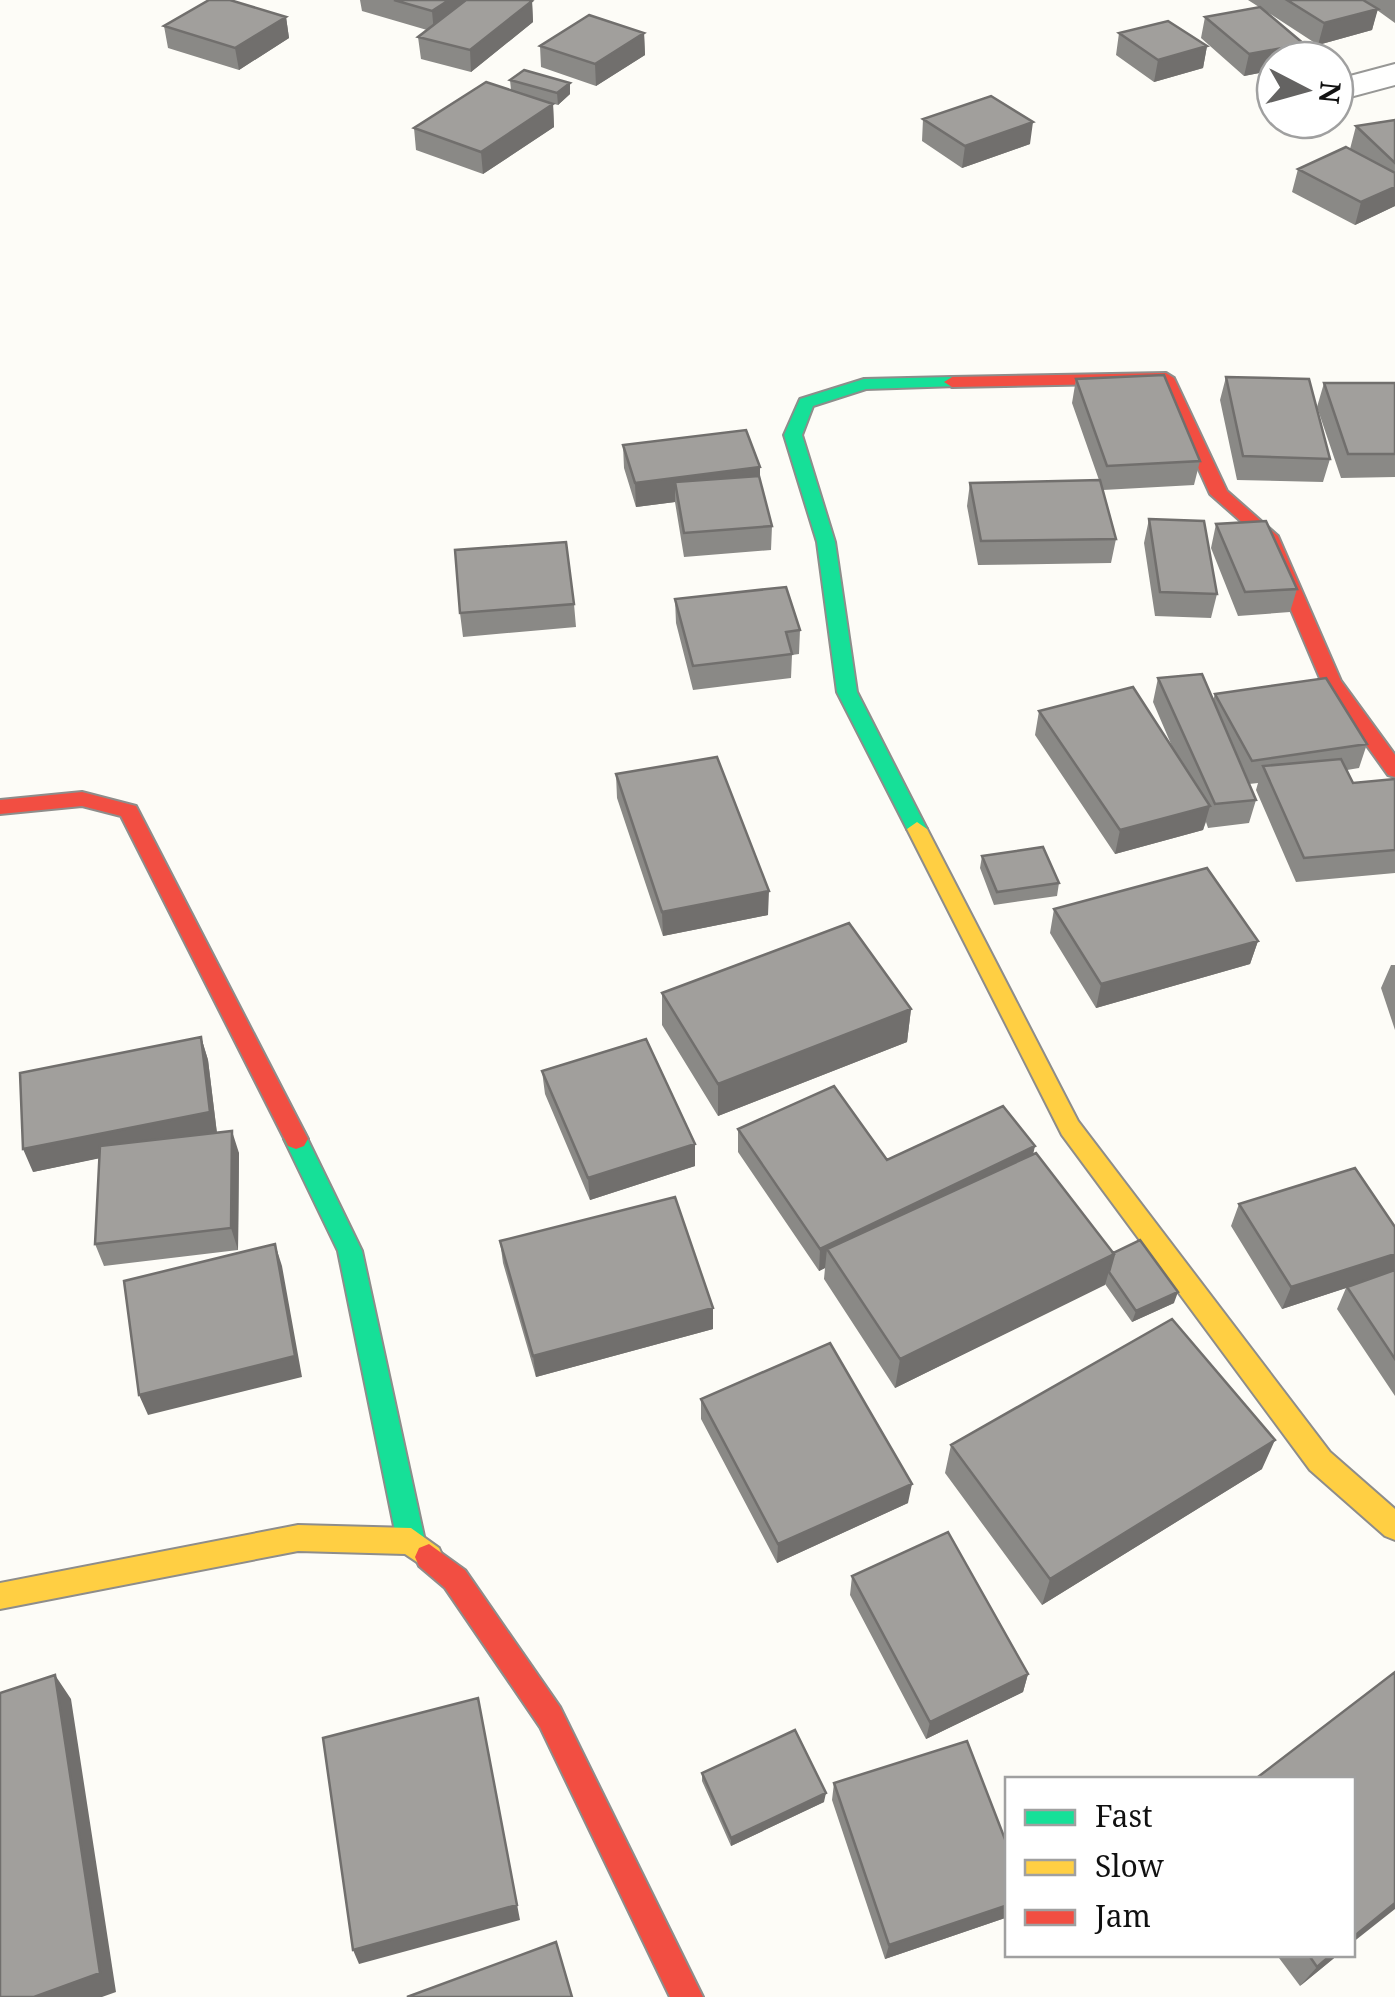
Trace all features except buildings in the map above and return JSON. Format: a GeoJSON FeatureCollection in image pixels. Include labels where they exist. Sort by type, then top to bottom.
{"type":"FeatureCollection","features":[{"type":"Feature","properties":{"kind":"street"},"geometry":{"type":"LineString","coordinates":[[1355,85],[1395,74]]}},
{"type":"Feature","properties":{"kind":"street"},"geometry":{"type":"LineString","coordinates":[[1395,770],[1332,683],[1269,536],[1219,494],[1166,378],[864,384],[806,403],[793,436],[826,542],[847,692],[1070,1128],[1320,1461],[1395,1527]]}},
{"type":"Feature","properties":{"kind":"street"},"geometry":{"type":"LineString","coordinates":[[0,808],[59,798],[103,799],[130,811],[275,1094],[350,1252],[411,1541],[455,1579],[550,1717],[687,1997]]}},
{"type":"Feature","properties":{"kind":"street"},"geometry":{"type":"LineString","coordinates":[[0,1596],[298,1538],[411,1541]]}},
{"type":"Feature","properties":{"kind":"traffic: fast"},"geometry":{"type":"LineString","coordinates":[[917,829],[847,692],[826,542],[793,435],[806,403],[864,384],[952,382]]}},
{"type":"Feature","properties":{"kind":"traffic: fast"},"geometry":{"type":"LineString","coordinates":[[296,1139],[350,1251],[411,1541]]}},
{"type":"Feature","properties":{"kind":"traffic: slow"},"geometry":{"type":"LineString","coordinates":[[917,829],[1070,1128],[1320,1461],[1395,1527]]}},
{"type":"Feature","properties":{"kind":"traffic: slow"},"geometry":{"type":"LineString","coordinates":[[0,1596],[298,1538],[411,1541],[429,1557]]}},
{"type":"Feature","properties":{"kind":"traffic: jam"},"geometry":{"type":"LineString","coordinates":[[952,382],[1166,378],[1219,494],[1269,536],[1332,683],[1395,770]]}},
{"type":"Feature","properties":{"kind":"traffic: jam"},"geometry":{"type":"LineString","coordinates":[[0,807],[82,799],[129,811],[296,1139]]}},
{"type":"Feature","properties":{"kind":"traffic: jam"},"geometry":{"type":"LineString","coordinates":[[429,1557],[455,1579],[550,1717],[687,1997]]}}]}
